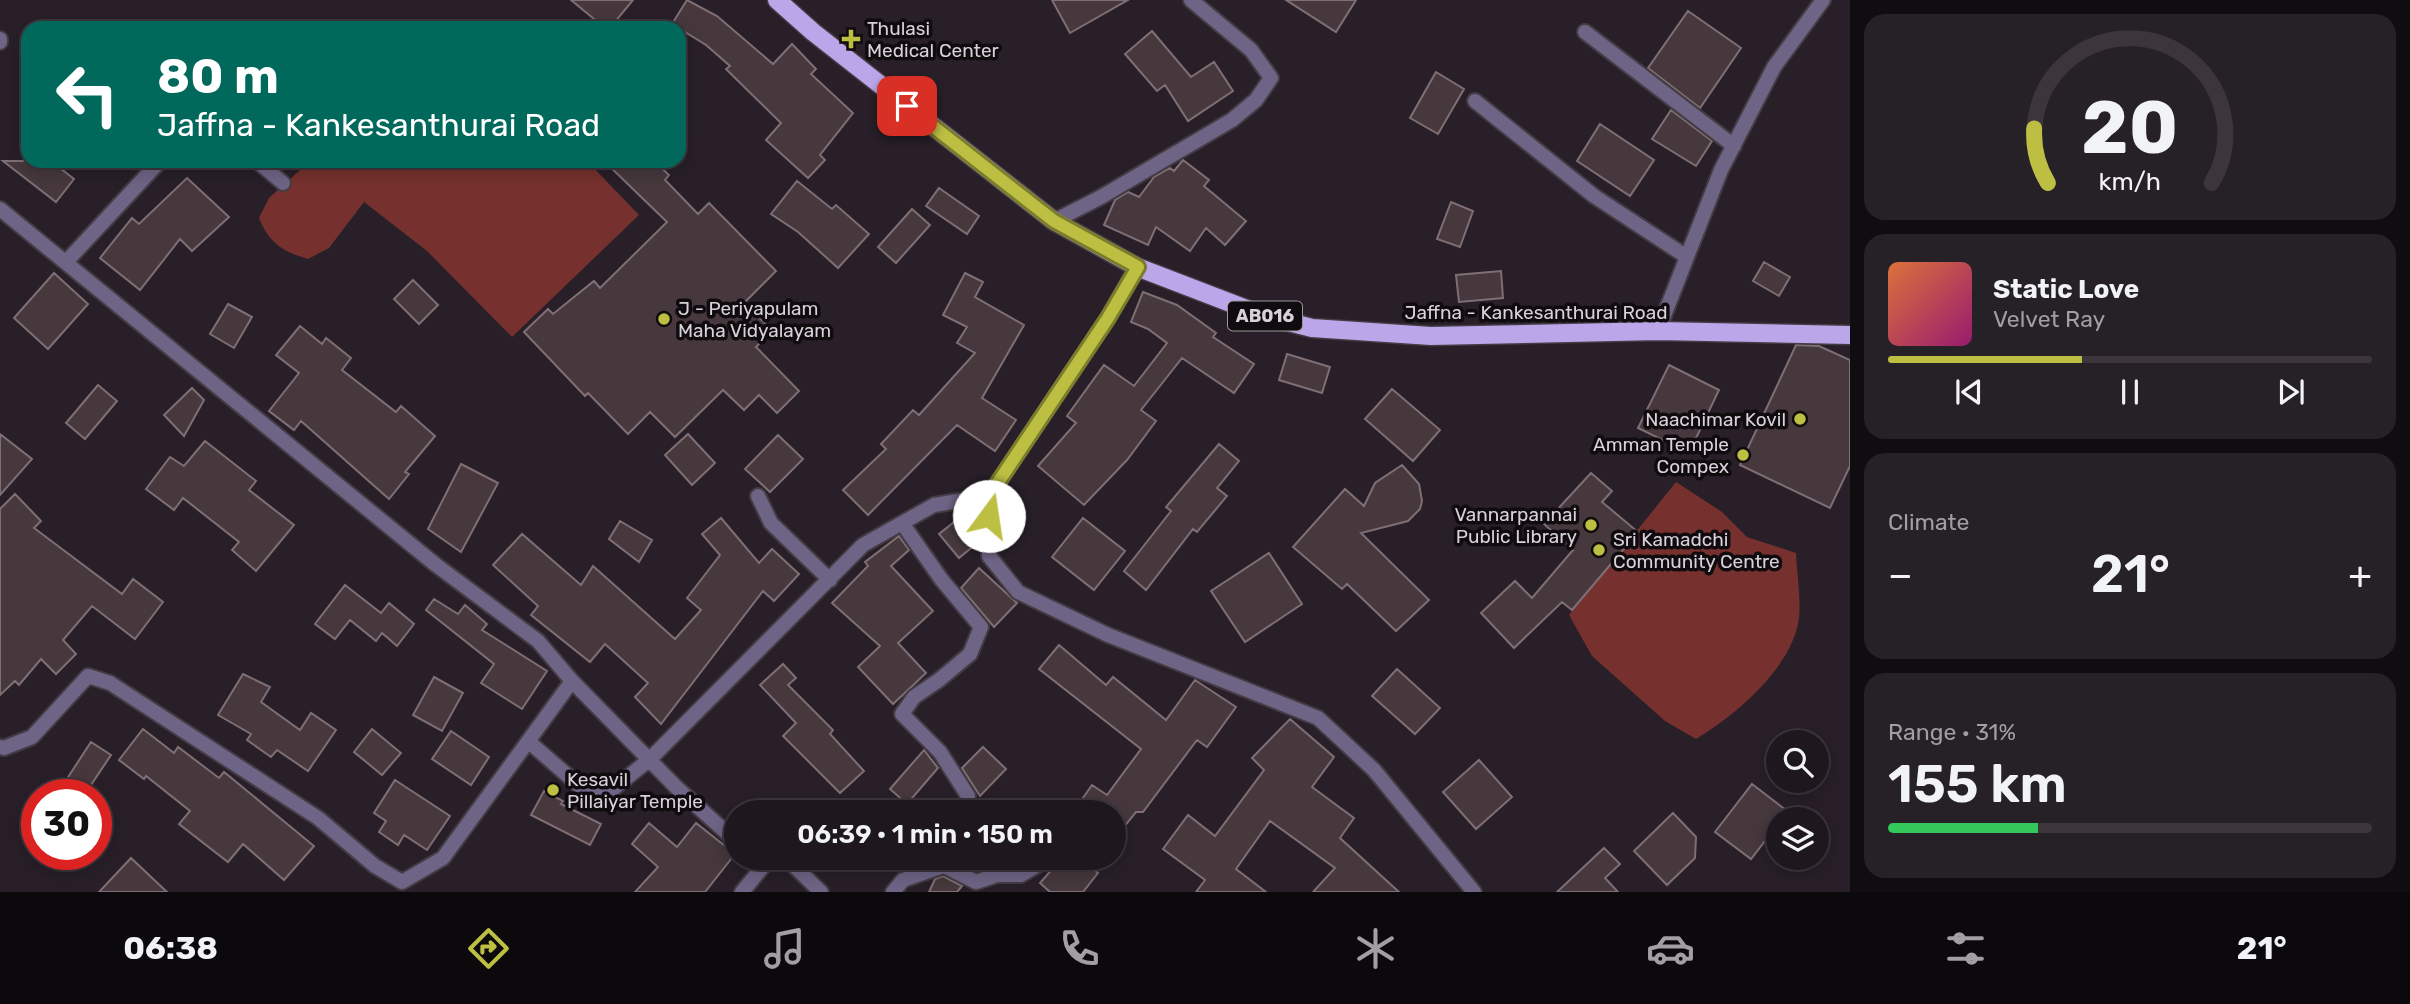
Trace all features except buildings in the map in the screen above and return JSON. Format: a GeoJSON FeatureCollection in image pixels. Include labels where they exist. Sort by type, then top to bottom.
{"type":"FeatureCollection","features":[{"type":"Feature","properties":{"kind":"main road","name":"Jaffna - Kankesanthurai Road"},"geometry":{"type":"LineString","coordinates":[[777,0],[821,39],[1054,221],[1138,267],[1240,309],[1312,328],[1496,337],[1658,331],[1850,335]]}},
{"type":"Feature","properties":{"kind":"street"},"geometry":{"type":"LineString","coordinates":[[1054,221],[1101,197],[1232,120],[1256,100],[1271,78],[1251,50],[1191,0]]}},
{"type":"Feature","properties":{"kind":"street"},"geometry":{"type":"LineString","coordinates":[[1658,331],[1734,146],[1774,67],[1823,0]]}},
{"type":"Feature","properties":{"kind":"street"},"geometry":{"type":"LineString","coordinates":[[1585,32],[1734,146]]}},
{"type":"Feature","properties":{"kind":"street"},"geometry":{"type":"LineString","coordinates":[[1475,101],[1594,197],[1687,257]]}},
{"type":"Feature","properties":{"kind":"street"},"geometry":{"type":"LineString","coordinates":[[66,262],[153,168]]}},
{"type":"Feature","properties":{"kind":"street"},"geometry":{"type":"LineString","coordinates":[[265,168],[283,183]]}},
{"type":"Feature","properties":{"kind":"street"},"geometry":{"type":"LineString","coordinates":[[0,209],[436,565],[538,641],[572,681],[677,789],[724,831]]}},
{"type":"Feature","properties":{"kind":"street"},"geometry":{"type":"LineString","coordinates":[[1138,267],[1108,318],[989,496],[989,555],[1018,592],[1108,635],[1318,718],[1374,770],[1474,892]]}},
{"type":"Feature","properties":{"kind":"street"},"geometry":{"type":"LineString","coordinates":[[758,496],[771,523],[830,579]]}},
{"type":"Feature","properties":{"kind":"street"},"geometry":{"type":"LineString","coordinates":[[528,741],[583,789],[603,797],[650,759],[863,545],[934,505],[989,496]]}},
{"type":"Feature","properties":{"kind":"street"},"geometry":{"type":"LineString","coordinates":[[902,523],[941,579],[981,627],[970,654],[914,697],[902,714],[940,752],[968,796]]}},
{"type":"Feature","properties":{"kind":"street"},"geometry":{"type":"LineString","coordinates":[[0,747],[5,748],[32,737],[88,676],[110,683],[318,818],[376,866],[402,882],[443,858],[572,681]]}},
{"type":"Feature","properties":{"kind":"street"},"geometry":{"type":"LineString","coordinates":[[742,892],[760,870]]}},
{"type":"Feature","properties":{"kind":"street"},"geometry":{"type":"LineString","coordinates":[[799,870],[821,892]]}},
{"type":"Feature","properties":{"kind":"street"},"geometry":{"type":"LineString","coordinates":[[893,892],[903,880],[932,870]]}},
{"type":"Feature","properties":{"kind":"street"},"geometry":{"type":"LineString","coordinates":[[952,870],[976,882],[997,875],[1020,875],[1029,870]]}},
{"type":"Feature","properties":{"kind":"shaded area"},"geometry":{"type":"Polygon","coordinates":[[[302,168],[594,168],[639,215],[512,337],[427,251],[364,202],[329,248],[308,259],[291,253],[267,234],[259,218],[269,198],[302,168]]]}},
{"type":"Feature","properties":{"kind":"shaded area"},"geometry":{"type":"Polygon","coordinates":[[[1676,482],[1722,512],[1747,537],[1796,553],[1799,586],[1799,618],[1794,636],[1774,672],[1744,704],[1696,739],[1665,721],[1592,656],[1569,615],[1676,482]]]}},
{"type":"Feature","properties":{"kind":"place","name":"Thulasi Medical Center"},"geometry":{"type":"Point","coordinates":[851,39]}},
{"type":"Feature","properties":{"kind":"place","name":"J - Periyapulam Maha Vidyalayam"},"geometry":{"type":"Point","coordinates":[664,319]}},
{"type":"Feature","properties":{"kind":"place","name":"Naachimar Kovil"},"geometry":{"type":"Point","coordinates":[1800,419]}},
{"type":"Feature","properties":{"kind":"place","name":"Amman Temple Compex"},"geometry":{"type":"Point","coordinates":[1743,455]}},
{"type":"Feature","properties":{"kind":"place","name":"Vannarpannai Public Library"},"geometry":{"type":"Point","coordinates":[1591,525]}},
{"type":"Feature","properties":{"kind":"place","name":"Sri Kamadchi Community Centre"},"geometry":{"type":"Point","coordinates":[1599,550]}},
{"type":"Feature","properties":{"kind":"place","name":"Kesavil Pillaiyar Temple"},"geometry":{"type":"Point","coordinates":[553,790]}},
{"type":"Feature","properties":{"kind":"route"},"geometry":{"type":"LineString","coordinates":[[907,106],[1054,221],[1138,267],[1108,318],[989,496],[989,516]]}}]}
